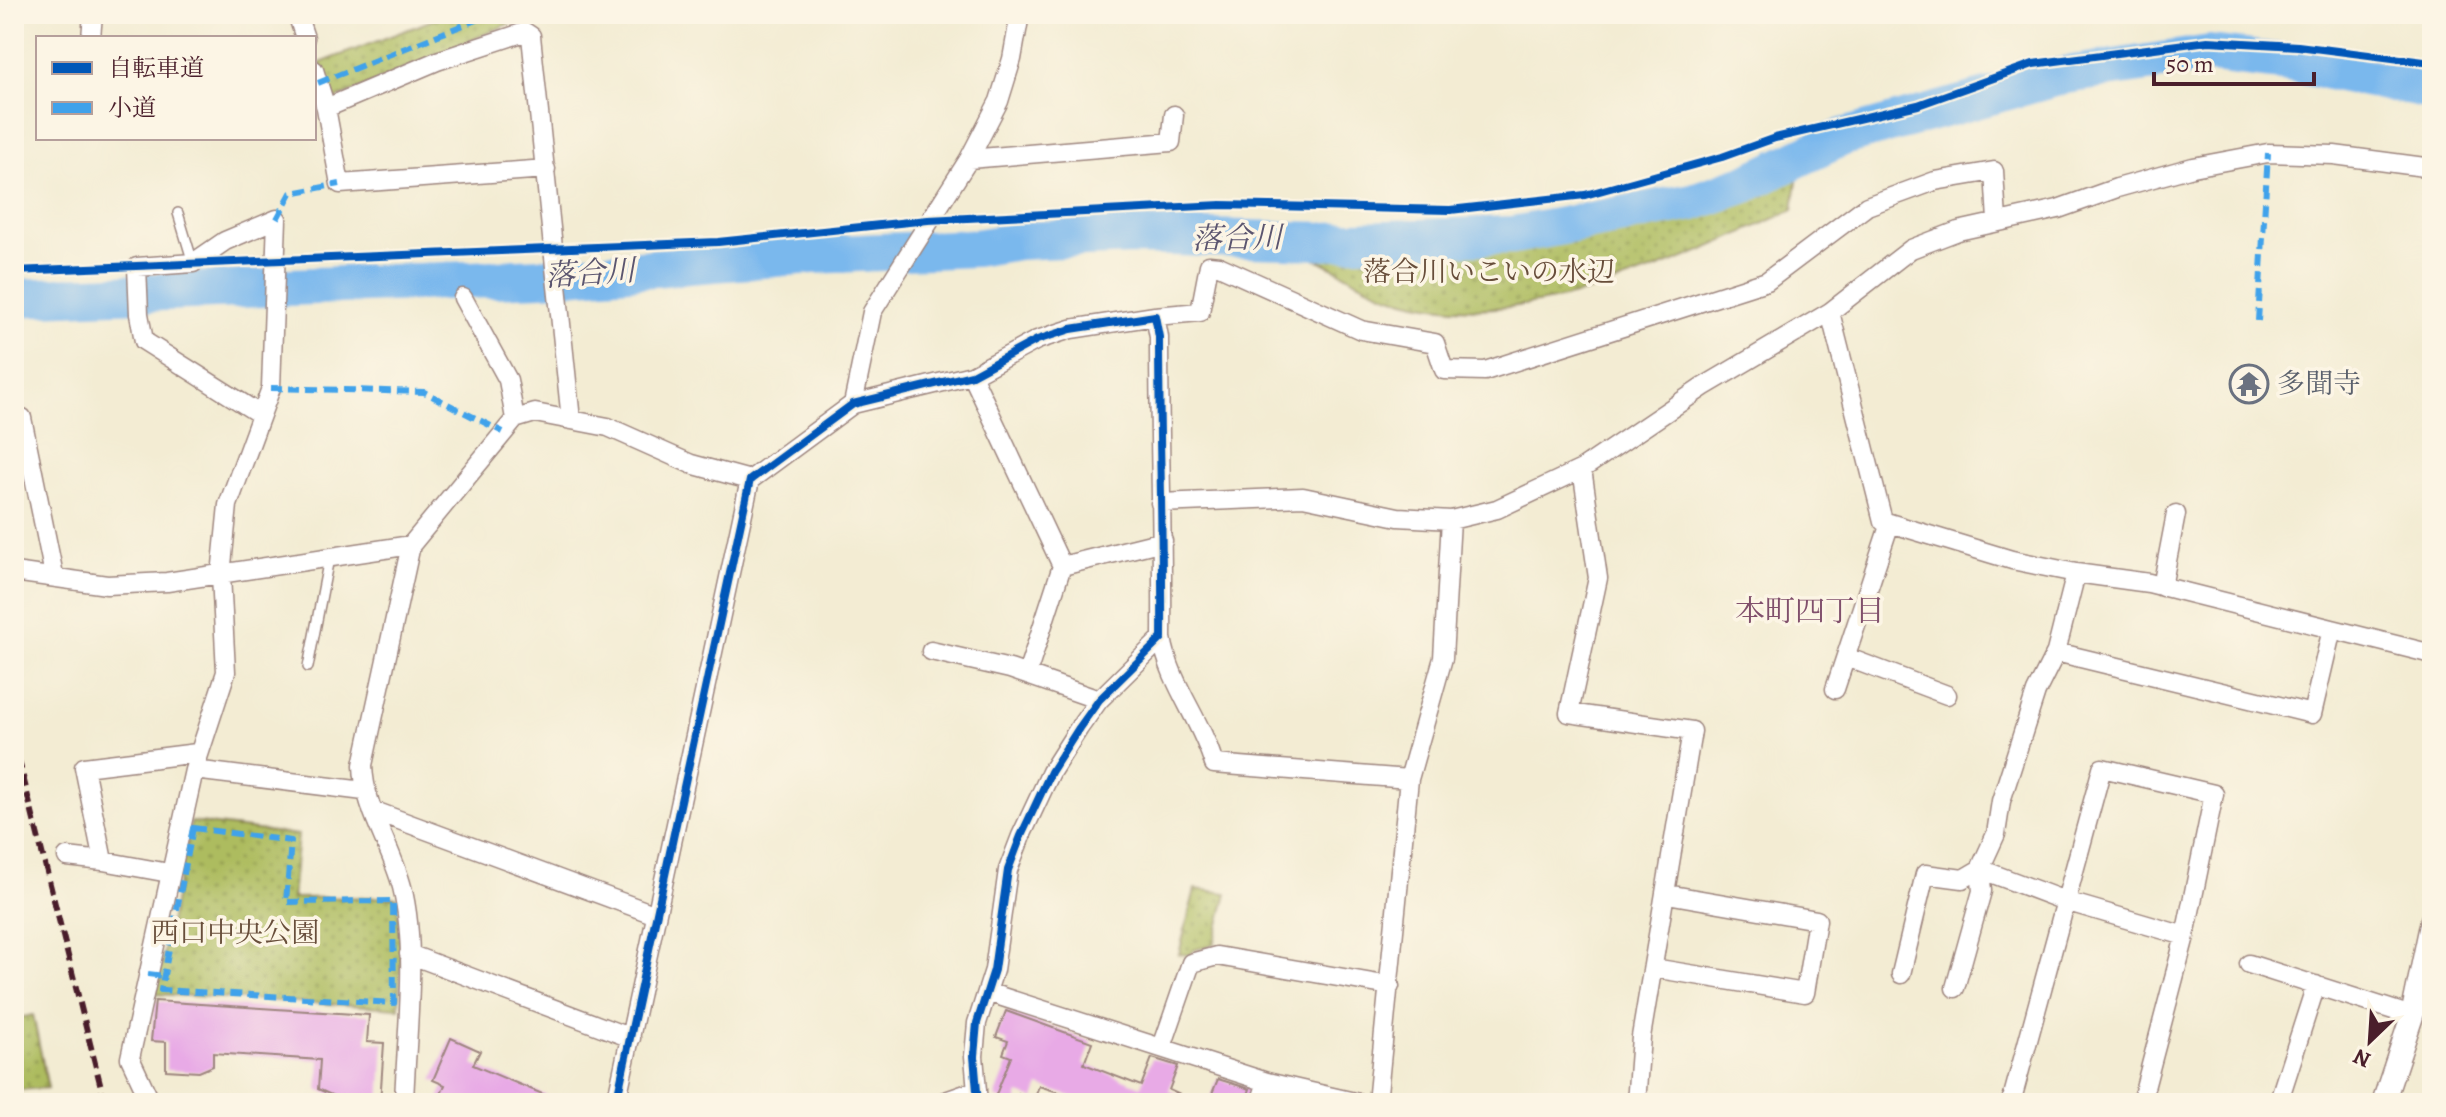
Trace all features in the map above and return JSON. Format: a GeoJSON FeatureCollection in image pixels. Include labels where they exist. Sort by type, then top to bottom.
{"type":"FeatureCollection","features":[{"type":"Feature","properties":{"kind":"street"},"geometry":{"type":"LineString","coordinates":[[91,36],[93,14]]}},
{"type":"Feature","properties":{"kind":"street"},"geometry":{"type":"LineString","coordinates":[[297,14],[304,36]]}},
{"type":"Feature","properties":{"kind":"street"},"geometry":{"type":"LineString","coordinates":[[853,404],[872,312],[969,159],[999,101],[1016,45],[1020,14]]}},
{"type":"Feature","properties":{"kind":"street"},"geometry":{"type":"LineString","coordinates":[[326,108],[437,61],[525,32],[531,36],[571,420]]}},
{"type":"Feature","properties":{"kind":"street"},"geometry":{"type":"LineString","coordinates":[[316,76],[326,108],[340,184],[546,169]]}},
{"type":"Feature","properties":{"kind":"street"},"geometry":{"type":"LineString","coordinates":[[969,159],[1171,142],[1174,115]]}},
{"type":"Feature","properties":{"kind":"street"},"geometry":{"type":"LineString","coordinates":[[1160,503],[1303,497],[1398,517],[1451,520],[1497,509],[1582,469],[1703,387],[1830,312],[1911,249],[1997,221],[2058,209],[2117,188],[2193,167],[2268,153],[2334,155],[2432,168]]}},
{"type":"Feature","properties":{"kind":"street"},"geometry":{"type":"LineString","coordinates":[[616,1103],[750,480],[853,404],[972,375],[1037,340],[1071,329],[1200,312],[1209,265],[1219,266],[1361,330],[1435,343],[1444,370],[1485,371],[1767,281],[1867,206],[1935,181],[1994,171],[1997,221]]}},
{"type":"Feature","properties":{"kind":"street"},"geometry":{"type":"LineString","coordinates":[[151,1103],[130,1058],[196,761],[226,672],[221,575],[228,505],[271,388],[277,219],[225,241],[193,263],[137,267],[138,309],[144,341],[261,415]]}},
{"type":"Feature","properties":{"kind":"street"},"geometry":{"type":"LineString","coordinates":[[463,298],[508,380],[515,419]]}},
{"type":"Feature","properties":{"kind":"street"},"geometry":{"type":"LineString","coordinates":[[1830,312],[1883,521],[2012,560],[2162,587],[2432,654]]}},
{"type":"Feature","properties":{"kind":"street"},"geometry":{"type":"LineString","coordinates":[[1155,316],[1159,337],[1162,638],[1178,691],[1198,723],[1214,764],[1409,779]]}},
{"type":"Feature","properties":{"kind":"street"},"geometry":{"type":"LineString","coordinates":[[972,375],[1062,566],[1027,674]]}},
{"type":"Feature","properties":{"kind":"street"},"geometry":{"type":"LineString","coordinates":[[404,1103],[409,954],[402,888],[364,791],[363,765],[411,545],[515,419],[535,413],[608,427],[691,464],[750,480]]}},
{"type":"Feature","properties":{"kind":"street"},"geometry":{"type":"LineString","coordinates":[[14,417],[22,418],[54,575]]}},
{"type":"Feature","properties":{"kind":"street"},"geometry":{"type":"LineString","coordinates":[[1582,469],[1598,578],[1569,713],[1692,731],[1641,1037],[1636,1103]]}},
{"type":"Feature","properties":{"kind":"street"},"geometry":{"type":"LineString","coordinates":[[2162,587],[2176,514]]}},
{"type":"Feature","properties":{"kind":"street"},"geometry":{"type":"LineString","coordinates":[[1377,1103],[1409,779],[1443,658],[1451,520]]}},
{"type":"Feature","properties":{"kind":"street"},"geometry":{"type":"LineString","coordinates":[[1835,689],[1890,523]]}},
{"type":"Feature","properties":{"kind":"street"},"geometry":{"type":"LineString","coordinates":[[1062,566],[1163,541]]}},
{"type":"Feature","properties":{"kind":"street"},"geometry":{"type":"LineString","coordinates":[[14,572],[54,575],[107,585],[221,575],[411,545]]}},
{"type":"Feature","properties":{"kind":"street"},"geometry":{"type":"LineString","coordinates":[[1955,988],[1982,891],[1980,869],[1996,834],[2001,801],[2036,692],[2056,652],[2076,573]]}},
{"type":"Feature","properties":{"kind":"street"},"geometry":{"type":"LineString","coordinates":[[2056,652],[2312,714],[2332,629]]}},
{"type":"Feature","properties":{"kind":"street"},"geometry":{"type":"LineString","coordinates":[[940,1103],[978,1096],[976,1034],[987,992],[1008,870],[1051,772],[1099,700],[1162,638]]}},
{"type":"Feature","properties":{"kind":"street"},"geometry":{"type":"LineString","coordinates":[[931,651],[1027,674],[1099,700]]}},
{"type":"Feature","properties":{"kind":"street"},"geometry":{"type":"LineString","coordinates":[[1846,657],[1947,695]]}},
{"type":"Feature","properties":{"kind":"street"},"geometry":{"type":"LineString","coordinates":[[103,861],[84,767],[196,761],[364,791]]}},
{"type":"Feature","properties":{"kind":"street"},"geometry":{"type":"LineString","coordinates":[[2011,1103],[2102,768],[2214,794],[2185,936],[2141,1103]]}},
{"type":"Feature","properties":{"kind":"street"},"geometry":{"type":"LineString","coordinates":[[372,810],[656,915]]}},
{"type":"Feature","properties":{"kind":"street"},"geometry":{"type":"LineString","coordinates":[[67,857],[169,873]]}},
{"type":"Feature","properties":{"kind":"street"},"geometry":{"type":"LineString","coordinates":[[1980,869],[2065,901],[2185,936]]}},
{"type":"Feature","properties":{"kind":"street"},"geometry":{"type":"LineString","coordinates":[[1901,974],[1925,874],[1963,879],[1980,869]]}},
{"type":"Feature","properties":{"kind":"street"},"geometry":{"type":"LineString","coordinates":[[1653,968],[1805,993],[1817,920],[1667,894]]}},
{"type":"Feature","properties":{"kind":"street"},"geometry":{"type":"LineString","coordinates":[[2383,1103],[2412,1016],[2432,920]]}},
{"type":"Feature","properties":{"kind":"street"},"geometry":{"type":"LineString","coordinates":[[409,954],[631,1038]]}},
{"type":"Feature","properties":{"kind":"street"},"geometry":{"type":"LineString","coordinates":[[1162,1047],[1191,963],[1217,956],[1390,986]]}},
{"type":"Feature","properties":{"kind":"street"},"geometry":{"type":"LineString","coordinates":[[2249,964],[2412,1016]]}},
{"type":"Feature","properties":{"kind":"street"},"geometry":{"type":"LineString","coordinates":[[2279,1100],[2316,985]]}},
{"type":"Feature","properties":{"kind":"street"},"geometry":{"type":"LineString","coordinates":[[987,992],[1267,1082],[1359,1103]]}},
{"type":"Feature","properties":{"kind":"street"},"geometry":{"type":"LineString","coordinates":[[1260,1103],[1267,1082]]}},
{"type":"Feature","properties":{"kind":"lane"},"geometry":{"type":"LineString","coordinates":[[178,213],[193,263]]}},
{"type":"Feature","properties":{"kind":"lane"},"geometry":{"type":"LineString","coordinates":[[308,667],[329,558]]}},
{"type":"Feature","properties":{"kind":"green space"},"geometry":{"type":"Polygon","coordinates":[[[448,14],[531,14],[334,100],[320,63],[448,14]]]}},
{"type":"Feature","properties":{"kind":"green space","name":"落合川いこいの水辺"},"geometry":{"type":"Polygon","coordinates":[[[1800,158],[1793,210],[1651,271],[1549,301],[1497,308],[1447,308],[1387,295],[1315,258],[1315,240],[1511,235],[1622,219],[1732,187],[1800,158]]]}},
{"type":"Feature","properties":{"kind":"green space","name":"西口中央公園"},"geometry":{"type":"Polygon","coordinates":[[[191,822],[298,835],[292,898],[397,897],[401,953],[399,1008],[155,994],[191,822]]]}},
{"type":"Feature","properties":{"kind":"green space"},"geometry":{"type":"Polygon","coordinates":[[[1195,889],[1227,893],[1214,944],[1194,950],[1190,955],[1179,954],[1195,889]]]}},
{"type":"Feature","properties":{"kind":"green space"},"geometry":{"type":"Polygon","coordinates":[[[33,1015],[48,1088],[14,1090],[14,1019],[33,1015]]]}},
{"type":"Feature","properties":{"kind":"building"},"geometry":{"type":"Polygon","coordinates":[[[155,1001],[369,1015],[367,1042],[384,1043],[380,1103],[349,1103],[318,1089],[320,1060],[213,1053],[213,1066],[199,1072],[166,1070],[166,1042],[151,1041],[155,1001]]]}},
{"type":"Feature","properties":{"kind":"building"},"geometry":{"type":"Polygon","coordinates":[[[1006,1011],[1092,1042],[1084,1064],[1141,1086],[1152,1058],[1178,1066],[1169,1090],[1198,1103],[1092,1103],[1039,1086],[1034,1099],[1019,1094],[1016,1103],[1010,1103],[995,1097],[1011,1057],[1003,1054],[1008,1041],[996,1037],[1006,1011]]]}},
{"type":"Feature","properties":{"kind":"building"},"geometry":{"type":"Polygon","coordinates":[[[451,1038],[480,1051],[473,1065],[564,1103],[437,1103],[445,1085],[433,1080],[451,1038]]]}},
{"type":"Feature","properties":{"kind":"building"},"geometry":{"type":"Polygon","coordinates":[[[1218,1079],[1250,1089],[1245,1103],[1208,1103],[1218,1079]]]}},
{"type":"Feature","properties":{"kind":"waterway","name":"落合川"},"geometry":{"type":"LineString","coordinates":[[14,298],[542,277],[812,255],[975,248],[1018,241],[1133,236],[1326,241],[1513,235],[1693,202],[1745,184],[1843,137],[2066,75],[2210,54],[2288,63],[2432,91]]}},
{"type":"Feature","properties":{"kind":"railway"},"geometry":{"type":"LineString","coordinates":[[14,741],[105,1103]]}},
{"type":"Feature","properties":{"kind":"marked path"},"geometry":{"type":"LineString","coordinates":[[318,83],[491,14]]}},
{"type":"Feature","properties":{"kind":"marked path"},"geometry":{"type":"LineString","coordinates":[[2258,321],[2268,153]]}},
{"type":"Feature","properties":{"kind":"marked path"},"geometry":{"type":"LineString","coordinates":[[277,219],[291,193],[340,184]]}},
{"type":"Feature","properties":{"kind":"marked path"},"geometry":{"type":"LineString","coordinates":[[271,388],[424,392],[503,432]]}},
{"type":"Feature","properties":{"kind":"marked path"},"geometry":{"type":"LineString","coordinates":[[193,828],[291,841],[286,902],[393,901],[394,1003],[161,990],[193,828]]}},
{"type":"Feature","properties":{"kind":"marked path"},"geometry":{"type":"LineString","coordinates":[[148,974],[164,976]]}},
{"type":"Feature","properties":{"kind":"cycle path"},"geometry":{"type":"LineString","coordinates":[[14,271],[718,242],[928,220],[1221,205],[1450,210],[1585,195],[1722,157],[1775,138],[1918,105],[2033,64],[2208,41],[2298,46],[2432,63]]}},
{"type":"Feature","properties":{"kind":"cycle path"},"geometry":{"type":"LineString","coordinates":[[616,1103],[750,480],[853,404],[972,375],[1037,340],[1071,329],[1155,316],[1159,337],[1162,638],[1099,700],[1079,728],[1051,772],[1021,836],[1008,870],[994,970],[977,1023],[974,1056],[978,1103]]}},
{"type":"Feature","properties":{"kind":"place","name":"多聞寺"},"geometry":{"type":"Point","coordinates":[2249,384]}},
{"type":"Feature","properties":{"kind":"district","name":"本町四丁目"},"geometry":{"type":"Point","coordinates":[1810,611]}}]}
